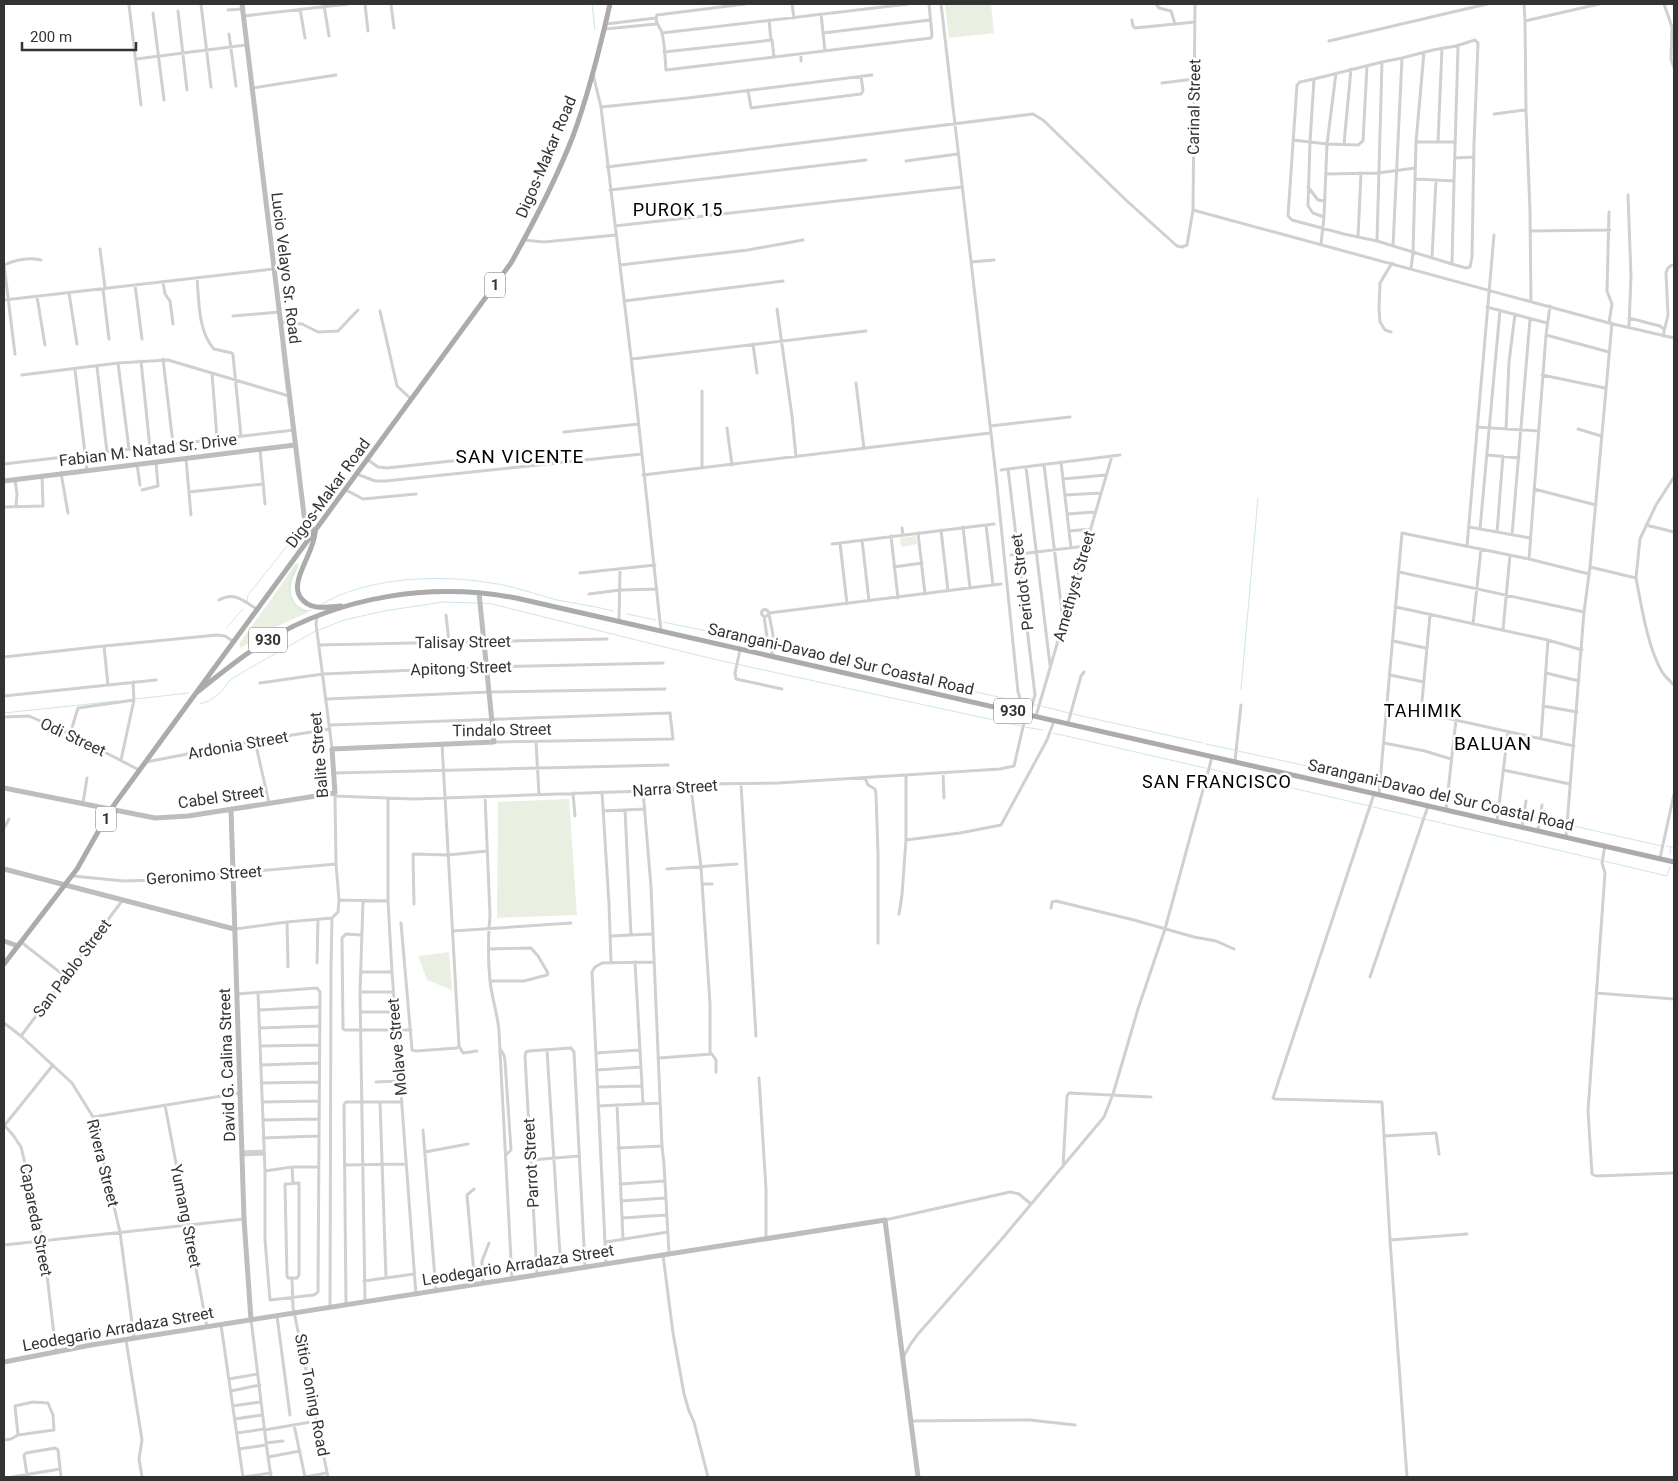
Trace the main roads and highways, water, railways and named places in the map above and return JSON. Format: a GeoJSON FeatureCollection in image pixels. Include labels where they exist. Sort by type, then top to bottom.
{"type":"FeatureCollection","features":[{"type":"Feature","properties":{"kind":"main road","name":"Digos-Makar Road"},"geometry":{"type":"LineString","coordinates":[[4,964],[72,876],[86,856],[111,809],[412,400],[498,281],[524,240],[549,191],[572,138],[593,74],[610,4]]}},
{"type":"Feature","properties":{"kind":"main road","name":"Sarangani-Davao del Sur Coastal Road"},"geometry":{"type":"LineString","coordinates":[[315,532],[314,545],[297,584],[298,593],[306,603],[317,607],[350,605]]}},
{"type":"Feature","properties":{"kind":"main road","name":"Sarangani-Davao del Sur Coastal Road"},"geometry":{"type":"LineString","coordinates":[[196,693],[256,648],[284,632],[350,605],[379,597],[404,593],[479,593],[516,598],[1674,862]]}},
{"type":"Feature","properties":{"kind":"waterway"},"geometry":{"type":"LineString","coordinates":[[592,4],[595,30]]}},
{"type":"Feature","properties":{"kind":"waterway"},"geometry":{"type":"LineString","coordinates":[[281,346],[286,390]]}},
{"type":"Feature","properties":{"kind":"waterway"},"geometry":{"type":"LineString","coordinates":[[287,399],[289,408]]}},
{"type":"Feature","properties":{"kind":"waterway"},"geometry":{"type":"LineString","coordinates":[[317,504],[322,497]]}},
{"type":"Feature","properties":{"kind":"waterway"},"geometry":{"type":"LineString","coordinates":[[1241,689],[1258,498]]}},
{"type":"Feature","properties":{"kind":"waterway"},"geometry":{"type":"LineString","coordinates":[[309,517],[314,510]]}},
{"type":"Feature","properties":{"kind":"waterway"},"geometry":{"type":"LineString","coordinates":[[247,602],[248,595],[303,526],[302,514]]}},
{"type":"Feature","properties":{"kind":"waterway"},"geometry":{"type":"LineString","coordinates":[[300,530],[300,537]]}},
{"type":"Feature","properties":{"kind":"waterway"},"geometry":{"type":"LineString","coordinates":[[297,567],[289,587],[291,598],[301,610],[311,610]]}},
{"type":"Feature","properties":{"kind":"waterway"},"geometry":{"type":"LineString","coordinates":[[320,605],[359,588],[381,583],[403,580],[449,579],[499,584],[557,600],[613,611]]}},
{"type":"Feature","properties":{"kind":"waterway"},"geometry":{"type":"LineString","coordinates":[[200,704],[209,701],[221,692],[230,680],[248,669],[314,632],[344,620],[384,611],[443,602],[478,603]]}},
{"type":"Feature","properties":{"kind":"waterway"},"geometry":{"type":"LineString","coordinates":[[482,603],[713,659],[1021,726]]}},
{"type":"Feature","properties":{"kind":"waterway"},"geometry":{"type":"LineString","coordinates":[[227,627],[243,609]]}},
{"type":"Feature","properties":{"kind":"waterway"},"geometry":{"type":"LineString","coordinates":[[627,614],[656,620]]}},
{"type":"Feature","properties":{"kind":"waterway"},"geometry":{"type":"LineString","coordinates":[[663,622],[765,643]]}},
{"type":"Feature","properties":{"kind":"waterway"},"geometry":{"type":"LineString","coordinates":[[778,647],[1020,702]]}},
{"type":"Feature","properties":{"kind":"waterway"},"geometry":{"type":"LineString","coordinates":[[136,699],[188,693]]}},
{"type":"Feature","properties":{"kind":"waterway"},"geometry":{"type":"LineString","coordinates":[[4,713],[117,701]]}},
{"type":"Feature","properties":{"kind":"waterway"},"geometry":{"type":"LineString","coordinates":[[1024,703],[1029,704]]}},
{"type":"Feature","properties":{"kind":"waterway"},"geometry":{"type":"LineString","coordinates":[[1041,706],[1069,713]]}},
{"type":"Feature","properties":{"kind":"waterway"},"geometry":{"type":"LineString","coordinates":[[1073,714],[1203,743]]}},
{"type":"Feature","properties":{"kind":"waterway"},"geometry":{"type":"LineString","coordinates":[[1025,727],[1043,730]]}},
{"type":"Feature","properties":{"kind":"waterway"},"geometry":{"type":"LineString","coordinates":[[1053,733],[1205,768]]}},
{"type":"Feature","properties":{"kind":"waterway"},"geometry":{"type":"LineString","coordinates":[[1206,744],[1235,750]]}},
{"type":"Feature","properties":{"kind":"waterway"},"geometry":{"type":"LineString","coordinates":[[1238,751],[1445,796]]}},
{"type":"Feature","properties":{"kind":"waterway"},"geometry":{"type":"LineString","coordinates":[[1211,769],[1600,860]]}},
{"type":"Feature","properties":{"kind":"waterway"},"geometry":{"type":"LineString","coordinates":[[1449,797],[1496,807]]}},
{"type":"Feature","properties":{"kind":"waterway"},"geometry":{"type":"LineString","coordinates":[[1501,808],[1522,815]]}},
{"type":"Feature","properties":{"kind":"waterway"},"geometry":{"type":"LineString","coordinates":[[1525,816],[1537,818]]}},
{"type":"Feature","properties":{"kind":"waterway"},"geometry":{"type":"LineString","coordinates":[[1541,819],[1566,824]]}},
{"type":"Feature","properties":{"kind":"waterway"},"geometry":{"type":"LineString","coordinates":[[1569,825],[1662,846]]}},
{"type":"Feature","properties":{"kind":"waterway"},"geometry":{"type":"LineString","coordinates":[[1666,846],[1674,848]]}},
{"type":"Feature","properties":{"kind":"waterway"},"geometry":{"type":"LineString","coordinates":[[1670,854],[1671,847]]}},
{"type":"Feature","properties":{"kind":"waterway"},"geometry":{"type":"LineString","coordinates":[[1604,861],[1667,876],[1670,867]]}},
{"type":"Feature","properties":{"kind":"district","name":"PUROK 15"},"geometry":{"type":"Point","coordinates":[678,209]}},
{"type":"Feature","properties":{"kind":"district","name":"SAN VICENTE"},"geometry":{"type":"Point","coordinates":[520,456]}},
{"type":"Feature","properties":{"kind":"district","name":"TAHIMIK"},"geometry":{"type":"Point","coordinates":[1423,710]}},
{"type":"Feature","properties":{"kind":"district","name":"BALUAN"},"geometry":{"type":"Point","coordinates":[1493,743]}},
{"type":"Feature","properties":{"kind":"district","name":"SAN FRANCISCO"},"geometry":{"type":"Point","coordinates":[1217,781]}}]}
